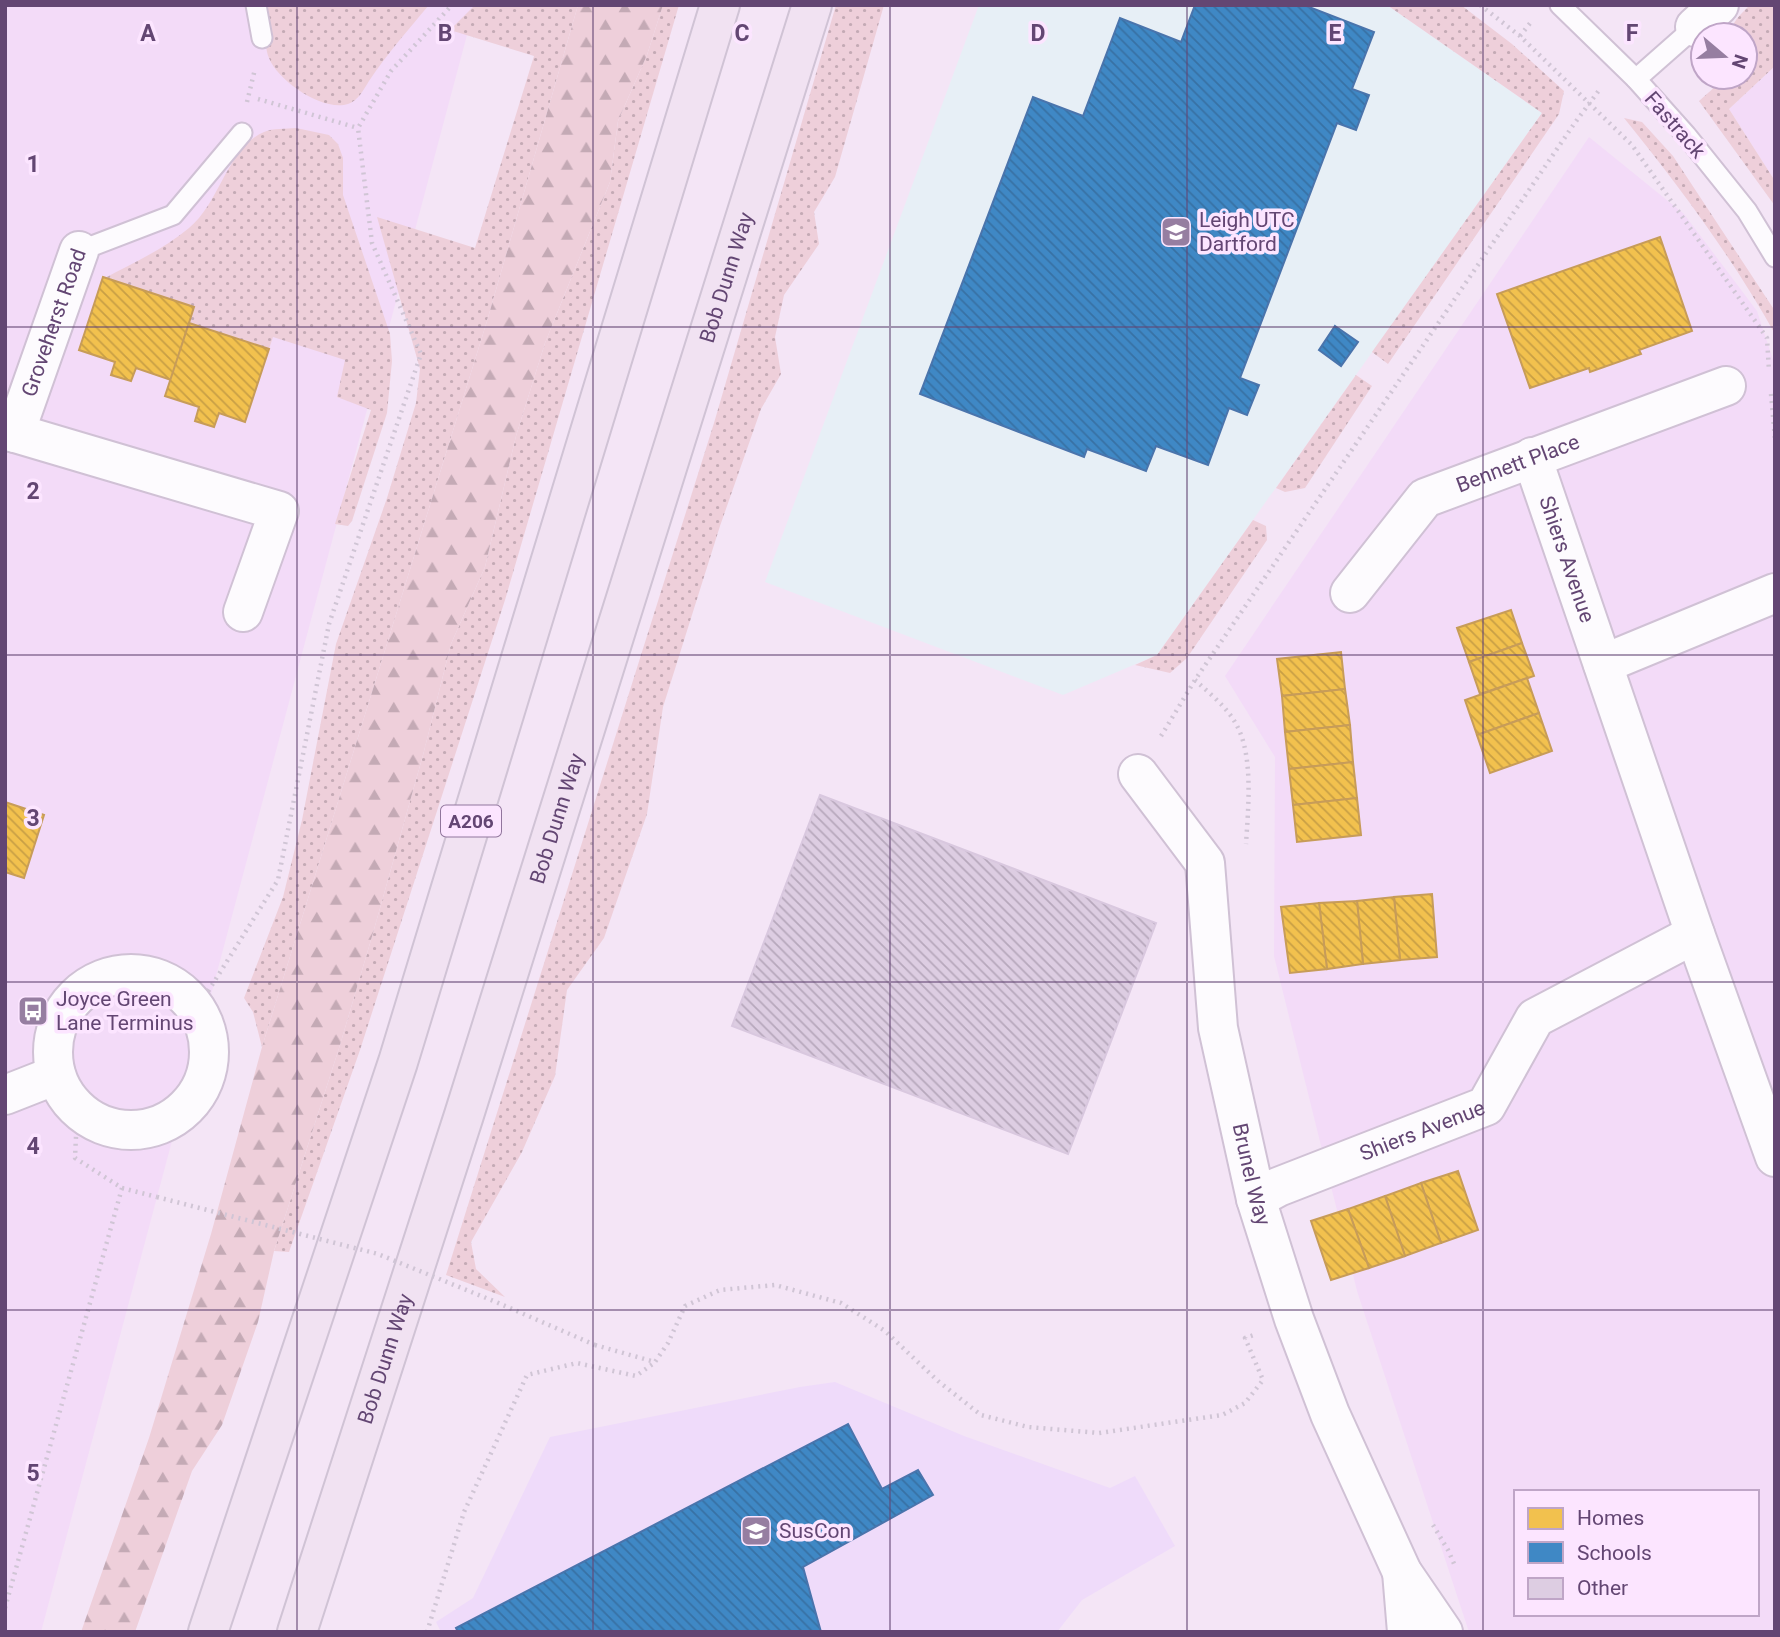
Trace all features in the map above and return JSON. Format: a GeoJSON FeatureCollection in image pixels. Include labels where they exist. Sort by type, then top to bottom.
{"type":"FeatureCollection","features":[{"type":"Feature","properties":{"kind":"main road","name":"A206"},"geometry":{"type":"LineString","coordinates":[[208,1632],[402,1048],[720,5]]}},
{"type":"Feature","properties":{"kind":"main road","name":"Bob Dunn Way"},"geometry":{"type":"LineString","coordinates":[[297,1632],[464,1115],[812,5]]}},
{"type":"Feature","properties":{"kind":"street","name":"Groveherst Road"},"geometry":{"type":"LineString","coordinates":[[79,251],[10,431],[279,512],[243,612]]}},
{"type":"Feature","properties":{"kind":"street","name":"Bennett Place"},"geometry":{"type":"LineString","coordinates":[[1350,593],[1425,498],[1726,386]]}},
{"type":"Feature","properties":{"kind":"street","name":"Shiers Avenue"},"geometry":{"type":"LineString","coordinates":[[1532,457],[1695,934],[1768,1113],[1775,1157]]}},
{"type":"Feature","properties":{"kind":"street"},"geometry":{"type":"LineString","coordinates":[[1603,664],[1775,593]]}},
{"type":"Feature","properties":{"kind":"street","name":"Brunel Way"},"geometry":{"type":"LineString","coordinates":[[1138,774],[1205,863],[1218,1028],[1256,1199],[1294,1319],[1330,1414],[1402,1572],[1443,1632]]}},
{"type":"Feature","properties":{"kind":"street","name":"Shiers Avenue"},"geometry":{"type":"LineString","coordinates":[[1256,1199],[1278,1187],[1486,1106],[1535,1018],[1695,934]]}},
{"type":"Feature","properties":{"kind":"street"},"geometry":{"type":"LineString","coordinates":[[140,974],[167,981],[189,998],[208,1034],[210,1057],[203,1084],[190,1105],[168,1122],[135,1131],[109,1128],[78,1110],[61,1088],[56,1076],[53,1048],[59,1021],[84,989],[108,977],[140,974]]}},
{"type":"Feature","properties":{"kind":"street"},"geometry":{"type":"LineString","coordinates":[[5,1096],[56,1076]]}},
{"type":"Feature","properties":{"kind":"street","name":"Brunel Way"},"geometry":{"type":"LineString","coordinates":[[1402,1572],[1407,1632]]}},
{"type":"Feature","properties":{"kind":"lane"},"geometry":{"type":"LineString","coordinates":[[256,5],[262,38]]}},
{"type":"Feature","properties":{"kind":"lane","name":"Fastrack"},"geometry":{"type":"LineString","coordinates":[[1560,5],[1636,79],[1686,135],[1747,211],[1775,257]]}},
{"type":"Feature","properties":{"kind":"lane"},"geometry":{"type":"LineString","coordinates":[[1636,79],[1707,16]]}},
{"type":"Feature","properties":{"kind":"lane","name":"Groveherst Road"},"geometry":{"type":"LineString","coordinates":[[79,251],[173,215],[242,132]]}},
{"type":"Feature","properties":{"kind":"path"},"geometry":{"type":"LineString","coordinates":[[197,1009],[278,880],[329,624],[421,354],[372,243],[358,128],[391,71],[453,5]]}},
{"type":"Feature","properties":{"kind":"path"},"geometry":{"type":"LineString","coordinates":[[1479,5],[1520,36],[1632,145],[1767,338],[1775,439]]}},
{"type":"Feature","properties":{"kind":"path"},"geometry":{"type":"LineString","coordinates":[[1520,36],[1535,17]]}},
{"type":"Feature","properties":{"kind":"path"},"geometry":{"type":"LineString","coordinates":[[242,132],[262,38]]}},
{"type":"Feature","properties":{"kind":"path"},"geometry":{"type":"LineString","coordinates":[[1138,774],[1195,680],[1590,102],[1621,64]]}},
{"type":"Feature","properties":{"kind":"path"},"geometry":{"type":"LineString","coordinates":[[248,97],[358,128]]}},
{"type":"Feature","properties":{"kind":"path"},"geometry":{"type":"LineString","coordinates":[[78,1110],[75,1158],[122,1188],[378,1254],[595,1345],[655,1362]]}},
{"type":"Feature","properties":{"kind":"path"},"geometry":{"type":"LineString","coordinates":[[5,1608],[122,1188]]}},
{"type":"Feature","properties":{"kind":"path"},"geometry":{"type":"LineString","coordinates":[[427,1632],[464,1512],[527,1375],[576,1363],[636,1376],[655,1362],[668,1343],[685,1306],[720,1290],[775,1285],[841,1303],[885,1331],[938,1381],[981,1415],[1028,1427],[1099,1433],[1222,1415],[1245,1403],[1263,1380]]}},
{"type":"Feature","properties":{"kind":"shaded area"},"geometry":{"type":"Polygon","coordinates":[[[5,5],[475,5],[41,1632],[5,1632],[5,5]]]}},
{"type":"Feature","properties":{"kind":"shaded area","name":"Leigh UTC Dartford"},"geometry":{"type":"Polygon","coordinates":[[[979,5],[1387,5],[1542,113],[1157,655],[1063,695],[765,582],[979,5]]]}},
{"type":"Feature","properties":{"kind":"shaded area"},"geometry":{"type":"Polygon","coordinates":[[[1775,66],[1775,181],[1729,109],[1748,91],[1759,91],[1759,81],[1775,66]]]}},
{"type":"Feature","properties":{"kind":"shaded area"},"geometry":{"type":"Polygon","coordinates":[[[1589,137],[1684,214],[1757,311],[1775,366],[1775,1632],[1469,1632],[1357,1291],[1274,956],[1275,757],[1225,676],[1589,137]]]}},
{"type":"Feature","properties":{"kind":"shaded area"},"geometry":{"type":"Polygon","coordinates":[[[835,1382],[964,1436],[1110,1488],[1135,1476],[1175,1546],[1082,1600],[1057,1632],[441,1632],[436,1622],[473,1598],[550,1437],[835,1382]]]}},
{"type":"Feature","properties":{"kind":"green space"},"geometry":{"type":"Polygon","coordinates":[[[266,5],[429,5],[390,52],[358,98],[348,104],[338,105],[314,99],[303,93],[274,67],[266,46],[266,5]]]}},
{"type":"Feature","properties":{"kind":"green space"},"geometry":{"type":"Polygon","coordinates":[[[475,5],[578,5],[487,321],[262,1047],[253,1012],[244,998],[283,897],[302,820],[336,644],[387,498],[416,403],[420,369],[377,217],[475,248],[534,56],[450,30],[475,5]]]}},
{"type":"Feature","properties":{"kind":"green space"},"geometry":{"type":"Polygon","coordinates":[[[578,5],[663,5],[647,55],[618,121],[610,182],[545,343],[516,436],[485,567],[451,644],[373,933],[274,1251],[258,1322],[222,1425],[192,1471],[135,1632],[81,1632],[149,1438],[211,1234],[262,1047],[487,321],[578,5]]]}},
{"type":"Feature","properties":{"kind":"green space"},"geometry":{"type":"Polygon","coordinates":[[[663,5],[679,5],[505,600],[360,1050],[289,1252],[274,1251],[373,933],[451,644],[485,567],[516,436],[545,343],[610,182],[618,121],[647,55],[663,5]]]}},
{"type":"Feature","properties":{"kind":"green space"},"geometry":{"type":"Polygon","coordinates":[[[836,5],[884,5],[835,177],[814,212],[819,244],[784,295],[775,337],[781,374],[761,409],[720,526],[663,707],[647,814],[604,938],[567,990],[555,1076],[522,1152],[471,1242],[476,1269],[505,1297],[446,1275],[714,423],[836,5]]]}},
{"type":"Feature","properties":{"kind":"green space"},"geometry":{"type":"Polygon","coordinates":[[[1387,5],[1461,5],[1512,44],[1564,91],[1559,114],[1388,364],[1372,352],[1542,113],[1387,5]]]}},
{"type":"Feature","properties":{"kind":"green space"},"geometry":{"type":"Polygon","coordinates":[[[1750,5],[1775,5],[1775,66],[1759,81],[1759,21],[1736,21],[1750,5]]]}},
{"type":"Feature","properties":{"kind":"green space"},"geometry":{"type":"Polygon","coordinates":[[[1710,91],[1748,91],[1729,109],[1775,181],[1775,206],[1699,101],[1710,91]]]}},
{"type":"Feature","properties":{"kind":"green space"},"geometry":{"type":"Polygon","coordinates":[[[1624,118],[1642,122],[1673,156],[1775,311],[1775,334],[1704,223],[1624,118]]]}},
{"type":"Feature","properties":{"kind":"green space"},"geometry":{"type":"Polygon","coordinates":[[[296,128],[329,135],[338,144],[343,158],[343,195],[390,334],[392,361],[387,413],[352,521],[348,526],[335,524],[371,410],[337,397],[345,360],[273,337],[269,349],[189,323],[194,307],[105,278],[159,249],[189,228],[209,205],[232,163],[251,140],[275,129],[296,128]]]}},
{"type":"Feature","properties":{"kind":"green space"},"geometry":{"type":"Polygon","coordinates":[[[1356,375],[1372,386],[1305,488],[1285,492],[1276,488],[1356,375]]]}},
{"type":"Feature","properties":{"kind":"green space"},"geometry":{"type":"Polygon","coordinates":[[[1253,520],[1266,526],[1267,540],[1187,658],[1170,673],[1135,665],[1157,655],[1253,520]]]}},
{"type":"Feature","properties":{"kind":"building: Homes"},"geometry":{"type":"Polygon","coordinates":[[[1660,237],[1692,331],[1639,350],[1641,354],[1590,372],[1589,368],[1530,388],[1497,294],[1660,237]]]}},
{"type":"Feature","properties":{"kind":"building: Homes"},"geometry":{"type":"Polygon","coordinates":[[[103,277],[194,307],[171,380],[136,368],[131,381],[111,375],[115,362],[79,350],[103,277]]]}},
{"type":"Feature","properties":{"kind":"building: Homes"},"geometry":{"type":"Polygon","coordinates":[[[189,323],[269,349],[245,422],[219,413],[214,427],[195,421],[199,407],[165,396],[189,323]]]}},
{"type":"Feature","properties":{"kind":"building: Homes"},"geometry":{"type":"Polygon","coordinates":[[[1511,610],[1522,643],[1469,662],[1457,628],[1511,610]]]}},
{"type":"Feature","properties":{"kind":"building: Homes"},"geometry":{"type":"Polygon","coordinates":[[[1522,643],[1534,676],[1480,694],[1469,662],[1522,643]]]}},
{"type":"Feature","properties":{"kind":"building: Homes"},"geometry":{"type":"Polygon","coordinates":[[[1341,652],[1345,689],[1282,696],[1277,659],[1341,652]]]}},
{"type":"Feature","properties":{"kind":"building: Homes"},"geometry":{"type":"Polygon","coordinates":[[[1527,678],[1539,713],[1477,735],[1465,700],[1527,678]]]}},
{"type":"Feature","properties":{"kind":"building: Homes"},"geometry":{"type":"Polygon","coordinates":[[[1345,689],[1350,725],[1285,732],[1282,696],[1345,689]]]}},
{"type":"Feature","properties":{"kind":"building: Homes"},"geometry":{"type":"Polygon","coordinates":[[[1539,713],[1552,751],[1490,773],[1477,735],[1539,713]]]}},
{"type":"Feature","properties":{"kind":"building: Homes"},"geometry":{"type":"Polygon","coordinates":[[[1350,725],[1353,762],[1289,769],[1285,732],[1350,725]]]}},
{"type":"Feature","properties":{"kind":"building: Homes"},"geometry":{"type":"Polygon","coordinates":[[[1353,762],[1357,798],[1293,805],[1289,769],[1353,762]]]}},
{"type":"Feature","properties":{"kind":"building: Homes"},"geometry":{"type":"Polygon","coordinates":[[[1357,798],[1361,835],[1297,842],[1293,805],[1357,798]]]}},
{"type":"Feature","properties":{"kind":"building: Homes"},"geometry":{"type":"Polygon","coordinates":[[[5,802],[44,815],[24,878],[5,872],[5,802]]]}},
{"type":"Feature","properties":{"kind":"building: Homes"},"geometry":{"type":"Polygon","coordinates":[[[1432,894],[1437,957],[1400,960],[1394,897],[1432,894]]]}},
{"type":"Feature","properties":{"kind":"building: Homes"},"geometry":{"type":"Polygon","coordinates":[[[1394,897],[1400,960],[1363,964],[1357,901],[1394,897]]]}},
{"type":"Feature","properties":{"kind":"building: Homes"},"geometry":{"type":"Polygon","coordinates":[[[1357,901],[1363,964],[1327,969],[1319,903],[1357,901]]]}},
{"type":"Feature","properties":{"kind":"building: Homes"},"geometry":{"type":"Polygon","coordinates":[[[1319,903],[1327,969],[1290,973],[1281,907],[1319,903]]]}},
{"type":"Feature","properties":{"kind":"building: Homes"},"geometry":{"type":"Polygon","coordinates":[[[1458,1171],[1478,1230],[1441,1243],[1421,1183],[1458,1171]]]}},
{"type":"Feature","properties":{"kind":"building: Homes"},"geometry":{"type":"Polygon","coordinates":[[[1421,1183],[1441,1243],[1405,1256],[1385,1196],[1421,1183]]]}},
{"type":"Feature","properties":{"kind":"building: Homes"},"geometry":{"type":"Polygon","coordinates":[[[1385,1196],[1405,1256],[1369,1268],[1348,1209],[1385,1196]]]}},
{"type":"Feature","properties":{"kind":"building: Homes"},"geometry":{"type":"Polygon","coordinates":[[[1348,1209],[1369,1268],[1331,1280],[1311,1221],[1348,1209]]]}},
{"type":"Feature","properties":{"kind":"building: Schools"},"geometry":{"type":"Polygon","coordinates":[[[1195,5],[1304,5],[1374,32],[1352,89],[1369,95],[1356,130],[1337,123],[1240,378],[1259,385],[1247,415],[1229,408],[1208,465],[1156,446],[1146,471],[1087,449],[1084,457],[920,394],[1033,97],[1083,116],[1120,18],[1181,42],[1195,5]]]}},
{"type":"Feature","properties":{"kind":"building: Schools"},"geometry":{"type":"Polygon","coordinates":[[[1335,326],[1358,342],[1341,366],[1319,350],[1335,326]]]}},
{"type":"Feature","properties":{"kind":"building: Schools","name":"SusCon"},"geometry":{"type":"Polygon","coordinates":[[[848,1424],[882,1489],[918,1470],[933,1495],[803,1567],[821,1632],[458,1632],[456,1628],[848,1424]]]}},
{"type":"Feature","properties":{"kind":"building: Other"},"geometry":{"type":"Polygon","coordinates":[[[820,795],[1156,923],[1068,1154],[732,1026],[820,795]]]}},
{"type":"Feature","properties":{"kind":"place","name":"Leigh UTC Dartford"},"geometry":{"type":"Point","coordinates":[1176,232]}},
{"type":"Feature","properties":{"kind":"place","name":"Joyce Green Lane Terminus"},"geometry":{"type":"Point","coordinates":[33,1011]}},
{"type":"Feature","properties":{"kind":"place","name":"SusCon"},"geometry":{"type":"Point","coordinates":[756,1531]}}]}
